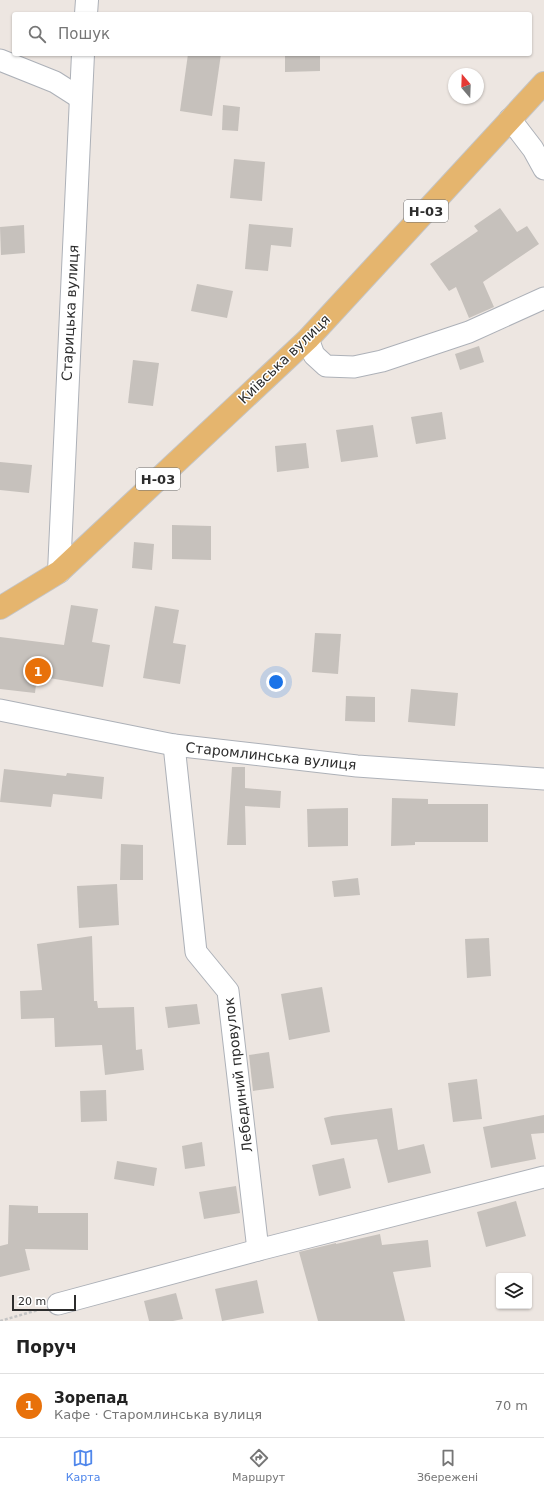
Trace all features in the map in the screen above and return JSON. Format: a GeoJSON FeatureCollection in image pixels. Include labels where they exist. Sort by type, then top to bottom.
{"type":"FeatureCollection","features":[{"type":"Feature","properties":{"kind":"main road"},"geometry":{"type":"LineString","coordinates":[[86,12],[87,0]]}},
{"type":"Feature","properties":{"kind":"main road","name":"Старицька вулиця"},"geometry":{"type":"LineString","coordinates":[[59,572],[83,56]]}},
{"type":"Feature","properties":{"kind":"main road","name":"Київська вулиця"},"geometry":{"type":"LineString","coordinates":[[0,608],[59,572],[308,339],[544,83]]}},
{"type":"Feature","properties":{"kind":"street"},"geometry":{"type":"LineString","coordinates":[[0,60],[55,82],[80,98]]}},
{"type":"Feature","properties":{"kind":"street"},"geometry":{"type":"LineString","coordinates":[[510,119],[533,149],[544,169]]}},
{"type":"Feature","properties":{"kind":"street"},"geometry":{"type":"LineString","coordinates":[[308,339],[314,355],[326,366],[354,367],[382,361],[469,332],[544,298]]}},
{"type":"Feature","properties":{"kind":"street","name":"Старомлинська вулиця"},"geometry":{"type":"LineString","coordinates":[[0,710],[174,744],[357,766],[544,779]]}},
{"type":"Feature","properties":{"kind":"street","name":"Лебединий провулок"},"geometry":{"type":"LineString","coordinates":[[174,744],[196,952],[228,991],[258,1250]]}},
{"type":"Feature","properties":{"kind":"street"},"geometry":{"type":"LineString","coordinates":[[58,1304],[258,1250],[544,1177]]}},
{"type":"Feature","properties":{"kind":"path"},"geometry":{"type":"LineString","coordinates":[[0,1321],[58,1304]]}},
{"type":"Feature","properties":{"kind":"building"},"geometry":{"type":"Polygon","coordinates":[[[188,56],[221,56],[212,116],[180,111],[188,56]]]}},
{"type":"Feature","properties":{"kind":"building"},"geometry":{"type":"Polygon","coordinates":[[[285,56],[320,56],[320,71],[285,72],[285,56]]]}},
{"type":"Feature","properties":{"kind":"building"},"geometry":{"type":"Polygon","coordinates":[[[223,105],[240,107],[238,131],[222,130],[223,105]]]}},
{"type":"Feature","properties":{"kind":"building"},"geometry":{"type":"Polygon","coordinates":[[[234,159],[265,162],[262,201],[230,198],[234,159]]]}},
{"type":"Feature","properties":{"kind":"building"},"geometry":{"type":"Polygon","coordinates":[[[500,208],[517,232],[527,226],[539,244],[483,282],[494,307],[469,318],[456,287],[449,291],[430,264],[478,231],[474,226],[500,208]]]}},
{"type":"Feature","properties":{"kind":"building"},"geometry":{"type":"Polygon","coordinates":[[[249,224],[293,228],[291,247],[271,245],[268,271],[245,269],[249,224]]]}},
{"type":"Feature","properties":{"kind":"building"},"geometry":{"type":"Polygon","coordinates":[[[24,225],[25,253],[1,255],[0,227],[24,225]]]}},
{"type":"Feature","properties":{"kind":"building"},"geometry":{"type":"Polygon","coordinates":[[[197,284],[233,291],[227,318],[191,311],[197,284]]]}},
{"type":"Feature","properties":{"kind":"building"},"geometry":{"type":"Polygon","coordinates":[[[479,346],[484,362],[460,370],[455,354],[479,346]]]}},
{"type":"Feature","properties":{"kind":"building"},"geometry":{"type":"Polygon","coordinates":[[[133,360],[159,363],[153,406],[128,403],[133,360]]]}},
{"type":"Feature","properties":{"kind":"building"},"geometry":{"type":"Polygon","coordinates":[[[442,412],[446,439],[416,444],[411,417],[442,412]]]}},
{"type":"Feature","properties":{"kind":"building"},"geometry":{"type":"Polygon","coordinates":[[[373,425],[378,457],[341,462],[336,430],[373,425]]]}},
{"type":"Feature","properties":{"kind":"building"},"geometry":{"type":"Polygon","coordinates":[[[306,443],[309,468],[277,472],[275,446],[306,443]]]}},
{"type":"Feature","properties":{"kind":"building"},"geometry":{"type":"Polygon","coordinates":[[[0,462],[32,465],[29,493],[0,490],[0,462]]]}},
{"type":"Feature","properties":{"kind":"building"},"geometry":{"type":"Polygon","coordinates":[[[172,525],[211,526],[211,560],[172,559],[172,525]]]}},
{"type":"Feature","properties":{"kind":"building"},"geometry":{"type":"Polygon","coordinates":[[[134,542],[154,544],[152,570],[132,568],[134,542]]]}},
{"type":"Feature","properties":{"kind":"building"},"geometry":{"type":"Polygon","coordinates":[[[71,605],[98,609],[92,642],[110,645],[103,687],[37,676],[35,693],[0,689],[0,637],[64,645],[71,605]]]}},
{"type":"Feature","properties":{"kind":"building"},"geometry":{"type":"Polygon","coordinates":[[[155,606],[179,610],[173,643],[186,645],[180,684],[143,678],[155,606]]]}},
{"type":"Feature","properties":{"kind":"building"},"geometry":{"type":"Polygon","coordinates":[[[315,633],[341,634],[338,674],[312,672],[315,633]]]}},
{"type":"Feature","properties":{"kind":"building"},"geometry":{"type":"Polygon","coordinates":[[[411,689],[458,693],[455,726],[408,722],[411,689]]]}},
{"type":"Feature","properties":{"kind":"building"},"geometry":{"type":"Polygon","coordinates":[[[346,696],[375,697],[375,722],[345,721],[346,696]]]}},
{"type":"Feature","properties":{"kind":"building"},"geometry":{"type":"Polygon","coordinates":[[[232,767],[245,767],[245,788],[281,791],[280,808],[245,806],[246,845],[227,845],[232,767]]]}},
{"type":"Feature","properties":{"kind":"building"},"geometry":{"type":"Polygon","coordinates":[[[4,769],[66,776],[67,773],[104,777],[102,799],[53,794],[51,807],[0,802],[4,769]]]}},
{"type":"Feature","properties":{"kind":"building"},"geometry":{"type":"Polygon","coordinates":[[[392,798],[428,799],[428,804],[488,804],[488,842],[415,842],[415,845],[391,846],[392,798]]]}},
{"type":"Feature","properties":{"kind":"building"},"geometry":{"type":"Polygon","coordinates":[[[348,808],[348,846],[308,847],[307,809],[348,808]]]}},
{"type":"Feature","properties":{"kind":"building"},"geometry":{"type":"Polygon","coordinates":[[[121,844],[143,845],[143,880],[120,880],[121,844]]]}},
{"type":"Feature","properties":{"kind":"building"},"geometry":{"type":"Polygon","coordinates":[[[358,878],[360,895],[334,897],[332,881],[358,878]]]}},
{"type":"Feature","properties":{"kind":"building"},"geometry":{"type":"Polygon","coordinates":[[[117,884],[119,925],[79,928],[77,886],[117,884]]]}},
{"type":"Feature","properties":{"kind":"building"},"geometry":{"type":"Polygon","coordinates":[[[92,936],[94,1001],[97,1001],[98,1008],[134,1007],[136,1050],[142,1049],[144,1070],[105,1075],[102,1045],[55,1047],[54,1018],[21,1019],[20,991],[42,990],[37,944],[92,936]]]}},
{"type":"Feature","properties":{"kind":"building"},"geometry":{"type":"Polygon","coordinates":[[[489,938],[491,976],[467,978],[465,939],[489,938]]]}},
{"type":"Feature","properties":{"kind":"building"},"geometry":{"type":"Polygon","coordinates":[[[322,987],[330,1032],[289,1040],[281,994],[322,987]]]}},
{"type":"Feature","properties":{"kind":"building"},"geometry":{"type":"Polygon","coordinates":[[[197,1004],[200,1024],[168,1028],[165,1007],[197,1004]]]}},
{"type":"Feature","properties":{"kind":"building"},"geometry":{"type":"Polygon","coordinates":[[[269,1052],[274,1088],[253,1091],[249,1055],[269,1052]]]}},
{"type":"Feature","properties":{"kind":"building"},"geometry":{"type":"Polygon","coordinates":[[[477,1079],[482,1119],[453,1122],[448,1083],[477,1079]]]}},
{"type":"Feature","properties":{"kind":"building"},"geometry":{"type":"Polygon","coordinates":[[[106,1090],[107,1121],[81,1122],[80,1091],[106,1090]]]}},
{"type":"Feature","properties":{"kind":"building"},"geometry":{"type":"Polygon","coordinates":[[[392,1108],[398,1150],[424,1144],[431,1173],[388,1183],[377,1139],[331,1145],[324,1118],[392,1108]]]}},
{"type":"Feature","properties":{"kind":"building"},"geometry":{"type":"Polygon","coordinates":[[[544,1115],[544,1133],[531,1134],[536,1159],[491,1168],[483,1127],[544,1115]]]}},
{"type":"Feature","properties":{"kind":"building"},"geometry":{"type":"Polygon","coordinates":[[[202,1142],[205,1166],[185,1169],[182,1146],[202,1142]]]}},
{"type":"Feature","properties":{"kind":"building"},"geometry":{"type":"Polygon","coordinates":[[[344,1158],[351,1188],[319,1196],[312,1165],[344,1158]]]}},
{"type":"Feature","properties":{"kind":"building"},"geometry":{"type":"Polygon","coordinates":[[[117,1161],[157,1168],[154,1186],[114,1179],[117,1161]]]}},
{"type":"Feature","properties":{"kind":"building"},"geometry":{"type":"Polygon","coordinates":[[[236,1186],[240,1213],[204,1219],[199,1192],[236,1186]]]}},
{"type":"Feature","properties":{"kind":"building"},"geometry":{"type":"Polygon","coordinates":[[[516,1201],[526,1236],[486,1247],[477,1212],[516,1201]]]}},
{"type":"Feature","properties":{"kind":"building"},"geometry":{"type":"Polygon","coordinates":[[[9,1205],[38,1206],[38,1213],[88,1213],[88,1250],[25,1249],[30,1270],[0,1277],[0,1246],[8,1244],[9,1205]]]}},
{"type":"Feature","properties":{"kind":"building"},"geometry":{"type":"Polygon","coordinates":[[[380,1234],[382,1245],[428,1240],[431,1267],[393,1272],[405,1321],[318,1321],[299,1252],[380,1234]]]}},
{"type":"Feature","properties":{"kind":"building"},"geometry":{"type":"Polygon","coordinates":[[[257,1280],[264,1313],[222,1321],[215,1289],[257,1280]]]}},
{"type":"Feature","properties":{"kind":"building"},"geometry":{"type":"Polygon","coordinates":[[[176,1293],[183,1319],[173,1321],[149,1321],[144,1301],[176,1293]]]}},
{"type":"Feature","properties":{"kind":"place","name":"Зорепад"},"geometry":{"type":"Point","coordinates":[38,671]}}]}
